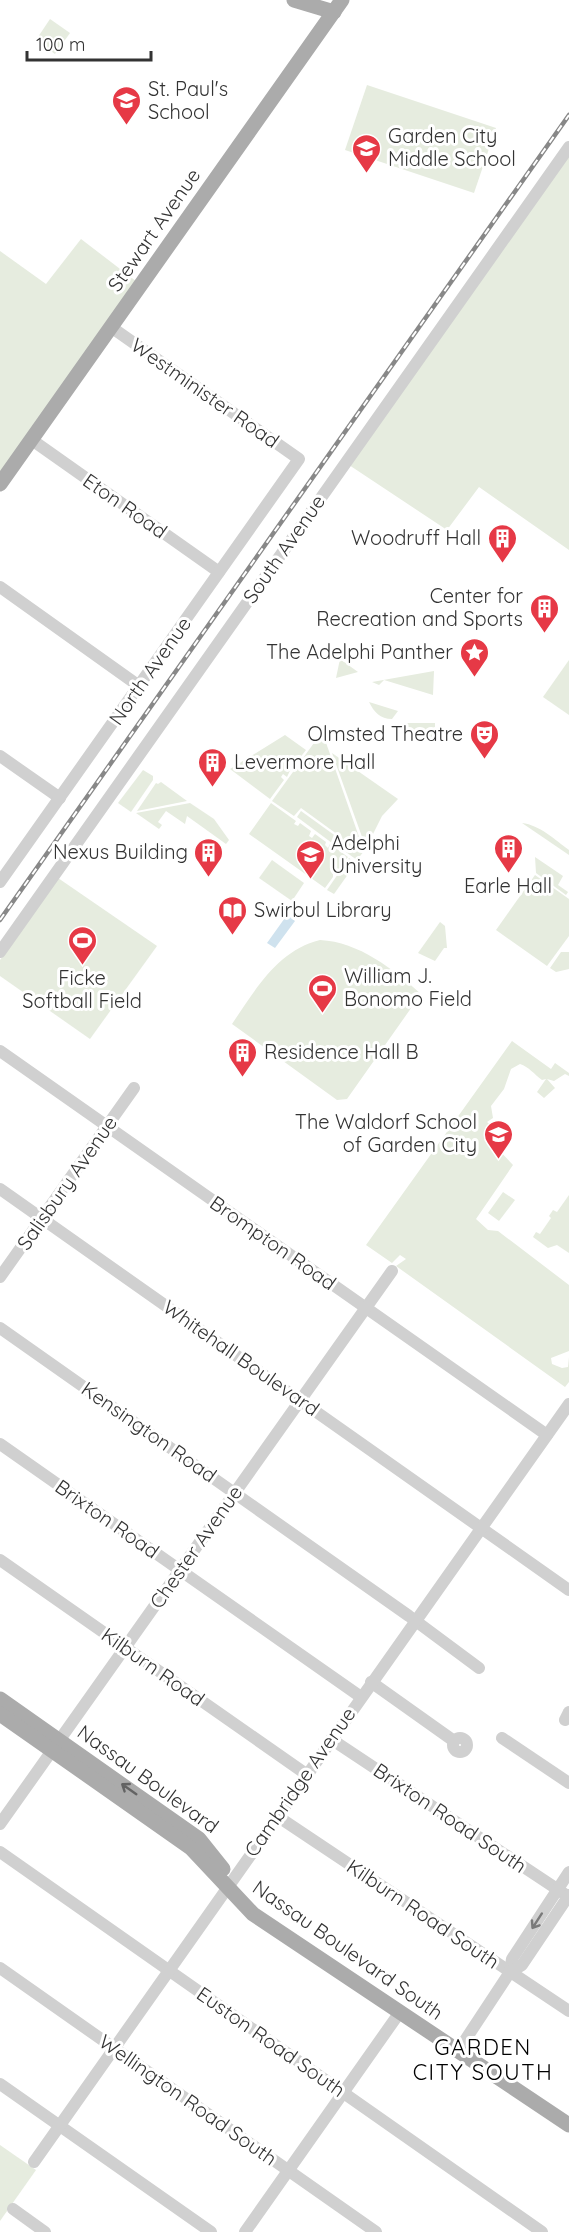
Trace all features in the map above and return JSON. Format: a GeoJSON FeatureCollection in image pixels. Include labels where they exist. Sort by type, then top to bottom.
{"type":"FeatureCollection","features":[{"type":"Feature","properties":{"kind":"main road"},"geometry":{"type":"LineString","coordinates":[[294,0],[338,6]]}},
{"type":"Feature","properties":{"kind":"main road","name":"Stewart Avenue"},"geometry":{"type":"LineString","coordinates":[[0,484],[338,6]]}},
{"type":"Feature","properties":{"kind":"main road","name":"Nassau Boulevard"},"geometry":{"type":"LineString","coordinates":[[0,1698],[56,1745],[191,1848],[227,1886]]}},
{"type":"Feature","properties":{"kind":"main road","name":"Nassau Boulevard"},"geometry":{"type":"LineString","coordinates":[[0,1714],[56,1745]]}},
{"type":"Feature","properties":{"kind":"main road","name":"Nassau Boulevard South"},"geometry":{"type":"LineString","coordinates":[[227,1886],[253,1914],[569,2125]]}},
{"type":"Feature","properties":{"kind":"street","name":"South Avenue"},"geometry":{"type":"LineString","coordinates":[[0,952],[569,147]]}},
{"type":"Feature","properties":{"kind":"street","name":"Westminister Road"},"geometry":{"type":"LineString","coordinates":[[111,327],[299,459]]}},
{"type":"Feature","properties":{"kind":"street","name":"Eton Road"},"geometry":{"type":"LineString","coordinates":[[32,440],[219,572]]}},
{"type":"Feature","properties":{"kind":"street","name":"North Avenue"},"geometry":{"type":"LineString","coordinates":[[0,882],[299,459]]}},
{"type":"Feature","properties":{"kind":"street"},"geometry":{"type":"LineString","coordinates":[[0,588],[139,686]]}},
{"type":"Feature","properties":{"kind":"street"},"geometry":{"type":"LineString","coordinates":[[0,756],[60,798]]}},
{"type":"Feature","properties":{"kind":"street","name":"Brompton Road"},"geometry":{"type":"LineString","coordinates":[[0,1051],[547,1435]]}},
{"type":"Feature","properties":{"kind":"street","name":"Salisbury Avenue"},"geometry":{"type":"LineString","coordinates":[[0,1277],[134,1088]]}},
{"type":"Feature","properties":{"kind":"street","name":"Whitehall Boulevard"},"geometry":{"type":"LineString","coordinates":[[0,1189],[569,1590]]}},
{"type":"Feature","properties":{"kind":"street","name":"Chester Avenue"},"geometry":{"type":"LineString","coordinates":[[0,1824],[392,1271]]}},
{"type":"Feature","properties":{"kind":"street","name":"Kensington Road"},"geometry":{"type":"LineString","coordinates":[[0,1328],[235,1492],[479,1668]]}},
{"type":"Feature","properties":{"kind":"street","name":"Cambridge Avenue"},"geometry":{"type":"LineString","coordinates":[[34,2162],[569,1404]]}},
{"type":"Feature","properties":{"kind":"street","name":"Brixton Road"},"geometry":{"type":"LineString","coordinates":[[0,1444],[361,1697]]}},
{"type":"Feature","properties":{"kind":"street","name":"Kilburn Road"},"geometry":{"type":"LineString","coordinates":[[0,1560],[306,1774]]}},
{"type":"Feature","properties":{"kind":"street"},"geometry":{"type":"LineString","coordinates":[[371,1682],[454,1742]]}},
{"type":"Feature","properties":{"kind":"street"},"geometry":{"type":"LineString","coordinates":[[502,1738],[569,1783]]}},
{"type":"Feature","properties":{"kind":"street","name":"Brixton Road South"},"geometry":{"type":"LineString","coordinates":[[332,1739],[566,1894]]}},
{"type":"Feature","properties":{"kind":"street","name":"Kilburn Road South"},"geometry":{"type":"LineString","coordinates":[[277,1816],[569,2011]]}},
{"type":"Feature","properties":{"kind":"street","name":"Euston Road South"},"geometry":{"type":"LineString","coordinates":[[0,1852],[542,2232]]}},
{"type":"Feature","properties":{"kind":"street"},"geometry":{"type":"LineString","coordinates":[[458,2051],[510,1972],[512,1959],[566,1894],[569,1872]]}},
{"type":"Feature","properties":{"kind":"street","name":"Wellington Road South"},"geometry":{"type":"LineString","coordinates":[[0,1968],[376,2232]]}},
{"type":"Feature","properties":{"kind":"street"},"geometry":{"type":"LineString","coordinates":[[245,2232],[400,2012]]}},
{"type":"Feature","properties":{"kind":"street"},"geometry":{"type":"LineString","coordinates":[[0,2084],[211,2232]]}},
{"type":"Feature","properties":{"kind":"street"},"geometry":{"type":"LineString","coordinates":[[13,2210],[45,2232]]}},
{"type":"Feature","properties":{"kind":"shaded area"},"geometry":{"type":"Polygon","coordinates":[[[50,19],[70,33],[55,54],[36,40],[50,19]]]}},
{"type":"Feature","properties":{"kind":"shaded area"},"geometry":{"type":"Polygon","coordinates":[[[367,85],[496,128],[474,193],[345,150],[367,85]]]}},
{"type":"Feature","properties":{"kind":"shaded area"},"geometry":{"type":"Polygon","coordinates":[[[569,155],[569,550],[479,487],[447,530],[346,463],[569,155]]]}},
{"type":"Feature","properties":{"kind":"shaded area"},"geometry":{"type":"Polygon","coordinates":[[[81,239],[141,285],[0,485],[0,251],[46,284],[81,239]]]}},
{"type":"Feature","properties":{"kind":"shaded area"},"geometry":{"type":"Polygon","coordinates":[[[340,659],[358,672],[336,678],[340,659]]]}},
{"type":"Feature","properties":{"kind":"shaded area"},"geometry":{"type":"Polygon","coordinates":[[[569,660],[569,715],[543,697],[569,660]]]}},
{"type":"Feature","properties":{"kind":"shaded area"},"geometry":{"type":"Polygon","coordinates":[[[434,671],[433,695],[384,680],[379,685],[372,682],[434,671]]]}},
{"type":"Feature","properties":{"kind":"shaded area"},"geometry":{"type":"Polygon","coordinates":[[[369,702],[398,711],[392,719],[384,718],[375,712],[369,702]]]}},
{"type":"Feature","properties":{"kind":"shaded area"},"geometry":{"type":"Polygon","coordinates":[[[395,723],[435,723],[435,733],[442,737],[436,743],[395,723]]]}},
{"type":"Feature","properties":{"kind":"shaded area"},"geometry":{"type":"Polygon","coordinates":[[[285,735],[306,750],[296,763],[294,762],[287,777],[283,774],[281,777],[284,780],[270,799],[230,769],[285,735]]]}},
{"type":"Feature","properties":{"kind":"shaded area"},"geometry":{"type":"Polygon","coordinates":[[[319,736],[324,737],[364,851],[357,860],[336,845],[341,837],[301,808],[294,816],[272,801],[319,736]]]}},
{"type":"Feature","properties":{"kind":"shaded area"},"geometry":{"type":"Polygon","coordinates":[[[332,753],[398,799],[382,816],[366,848],[332,753]]]}},
{"type":"Feature","properties":{"kind":"shaded area"},"geometry":{"type":"Polygon","coordinates":[[[143,770],[153,776],[153,780],[131,812],[118,803],[143,770]]]}},
{"type":"Feature","properties":{"kind":"shaded area"},"geometry":{"type":"Polygon","coordinates":[[[161,782],[187,801],[137,811],[156,783],[161,782]]]}},
{"type":"Feature","properties":{"kind":"shaded area"},"geometry":{"type":"Polygon","coordinates":[[[190,803],[214,819],[229,840],[226,844],[187,816],[185,824],[166,811],[158,822],[162,825],[159,829],[136,813],[190,803]]]}},
{"type":"Feature","properties":{"kind":"shaded area"},"geometry":{"type":"Polygon","coordinates":[[[271,803],[296,821],[294,824],[298,826],[300,823],[311,831],[309,836],[312,838],[315,834],[326,842],[325,845],[328,848],[330,844],[348,857],[337,872],[333,872],[333,877],[325,888],[249,834],[271,803]]]}},
{"type":"Feature","properties":{"kind":"shaded area"},"geometry":{"type":"Polygon","coordinates":[[[301,811],[337,837],[332,843],[297,817],[301,811]]]}},
{"type":"Feature","properties":{"kind":"shaded area"},"geometry":{"type":"Polygon","coordinates":[[[522,823],[529,824],[547,834],[569,850],[569,855],[522,823]]]}},
{"type":"Feature","properties":{"kind":"shaded area"},"geometry":{"type":"Polygon","coordinates":[[[535,857],[563,876],[558,885],[568,892],[566,895],[536,873],[535,857]]]}},
{"type":"Feature","properties":{"kind":"shaded area"},"geometry":{"type":"Polygon","coordinates":[[[349,858],[356,863],[334,894],[327,890],[349,858]]]}},
{"type":"Feature","properties":{"kind":"shaded area"},"geometry":{"type":"Polygon","coordinates":[[[272,860],[304,883],[292,901],[259,878],[272,860]]]}},
{"type":"Feature","properties":{"kind":"shaded area"},"geometry":{"type":"Polygon","coordinates":[[[535,875],[569,899],[569,936],[547,966],[496,930],[535,875]]]}},
{"type":"Feature","properties":{"kind":"shaded area"},"geometry":{"type":"Polygon","coordinates":[[[58,878],[157,946],[90,1039],[0,976],[0,960],[58,878]]]}},
{"type":"Feature","properties":{"kind":"shaded area"},"geometry":{"type":"Polygon","coordinates":[[[440,922],[445,926],[447,948],[444,948],[435,961],[418,953],[440,922]]]}},
{"type":"Feature","properties":{"kind":"shaded area","name":"William J. Bonomo Field"},"geometry":{"type":"Polygon","coordinates":[[[320,940],[362,951],[387,966],[421,994],[347,1099],[337,1100],[232,1024],[259,985],[280,962],[305,945],[320,940]]]}},
{"type":"Feature","properties":{"kind":"shaded area"},"geometry":{"type":"Polygon","coordinates":[[[561,952],[569,952],[569,969],[556,972],[550,968],[561,952]]]}},
{"type":"Feature","properties":{"kind":"shaded area","name":"The Waldorf School of Garden City"},"geometry":{"type":"Polygon","coordinates":[[[512,1041],[551,1069],[555,1063],[569,1073],[569,1076],[565,1074],[554,1081],[547,1079],[555,1088],[544,1098],[537,1092],[546,1079],[542,1080],[520,1064],[511,1069],[504,1089],[491,1106],[493,1118],[487,1122],[503,1135],[496,1147],[513,1165],[476,1219],[488,1230],[498,1231],[569,1285],[569,1351],[551,1358],[552,1364],[562,1368],[568,1367],[569,1357],[569,1382],[565,1387],[396,1266],[406,1259],[400,1255],[392,1263],[366,1245],[512,1041]]]}},
{"type":"Feature","properties":{"kind":"shaded area"},"geometry":{"type":"Polygon","coordinates":[[[503,1192],[515,1200],[499,1221],[488,1213],[503,1192]]]}},
{"type":"Feature","properties":{"kind":"shaded area"},"geometry":{"type":"Polygon","coordinates":[[[569,1195],[569,1253],[557,1245],[548,1248],[533,1237],[536,1232],[540,1234],[551,1218],[549,1216],[553,1210],[557,1212],[569,1195]]]}},
{"type":"Feature","properties":{"kind":"shaded area"},"geometry":{"type":"Polygon","coordinates":[[[0,2145],[36,2170],[0,2221],[0,2145]]]}},
{"type":"Feature","properties":{"kind":"water"},"geometry":{"type":"Polygon","coordinates":[[[287,915],[295,921],[275,948],[267,943],[287,915]]]}},
{"type":"Feature","properties":{"kind":"railway"},"geometry":{"type":"LineString","coordinates":[[0,920],[569,115]]}},
{"type":"Feature","properties":{"kind":"place","name":"St. Paul's School"},"geometry":{"type":"Point","coordinates":[127,126]}},
{"type":"Feature","properties":{"kind":"place","name":"Garden City Middle School"},"geometry":{"type":"Point","coordinates":[367,174]}},
{"type":"Feature","properties":{"kind":"place","name":"Woodruff Hall"},"geometry":{"type":"Point","coordinates":[502,564]}},
{"type":"Feature","properties":{"kind":"place","name":"Center for Recreation and Sports"},"geometry":{"type":"Point","coordinates":[544,634]}},
{"type":"Feature","properties":{"kind":"place","name":"The Adelphi Panther"},"geometry":{"type":"Point","coordinates":[474,678]}},
{"type":"Feature","properties":{"kind":"place","name":"Olmsted Theatre"},"geometry":{"type":"Point","coordinates":[484,760]}},
{"type":"Feature","properties":{"kind":"place","name":"Levermore Hall"},"geometry":{"type":"Point","coordinates":[213,788]}},
{"type":"Feature","properties":{"kind":"place","name":"Earle Hall"},"geometry":{"type":"Point","coordinates":[508,874]}},
{"type":"Feature","properties":{"kind":"place","name":"Nexus Building"},"geometry":{"type":"Point","coordinates":[209,878]}},
{"type":"Feature","properties":{"kind":"place","name":"Adelphi University"},"geometry":{"type":"Point","coordinates":[310,880]}},
{"type":"Feature","properties":{"kind":"place","name":"Swirbul Library"},"geometry":{"type":"Point","coordinates":[233,936]}},
{"type":"Feature","properties":{"kind":"place","name":"Ficke Softball Field"},"geometry":{"type":"Point","coordinates":[82,966]}},
{"type":"Feature","properties":{"kind":"place","name":"William J. Bonomo Field"},"geometry":{"type":"Point","coordinates":[323,1014]}},
{"type":"Feature","properties":{"kind":"place","name":"Residence Hall B"},"geometry":{"type":"Point","coordinates":[243,1078]}},
{"type":"Feature","properties":{"kind":"place","name":"The Waldorf School of Garden City"},"geometry":{"type":"Point","coordinates":[498,1160]}},
{"type":"Feature","properties":{"kind":"district","name":"GARDEN CITY SOUTH"},"geometry":{"type":"Point","coordinates":[483,2060]}}]}
